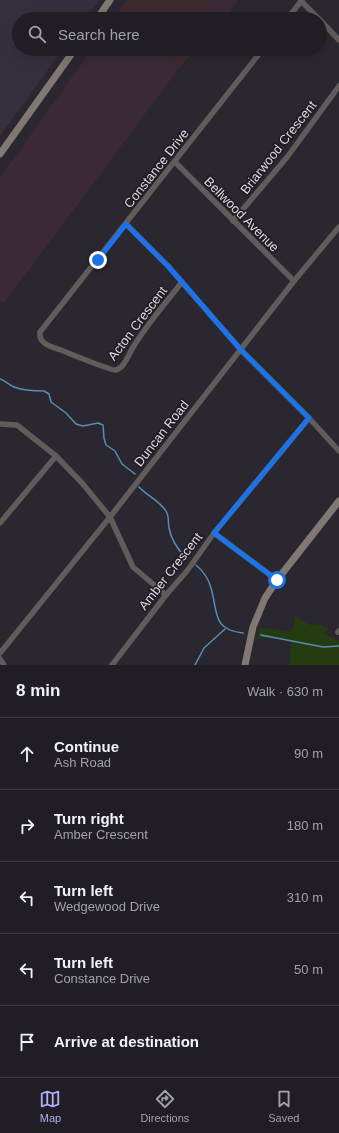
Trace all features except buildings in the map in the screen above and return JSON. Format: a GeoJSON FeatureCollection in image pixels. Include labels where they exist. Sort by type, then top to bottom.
{"type":"FeatureCollection","features":[{"type":"Feature","properties":{"kind":"street"},"geometry":{"type":"LineString","coordinates":[[101,12],[110,0]]}},
{"type":"Feature","properties":{"kind":"street"},"geometry":{"type":"LineString","coordinates":[[293,12],[302,1],[312,12]]}},
{"type":"Feature","properties":{"kind":"street"},"geometry":{"type":"LineString","coordinates":[[327,28],[339,40]]}},
{"type":"Feature","properties":{"kind":"street"},"geometry":{"type":"LineString","coordinates":[[0,154],[70,56]]}},
{"type":"Feature","properties":{"kind":"street","name":"Constance Drive"},"geometry":{"type":"LineString","coordinates":[[41,340],[40,332],[258,56]]}},
{"type":"Feature","properties":{"kind":"street","name":"Briarwood Crescent"},"geometry":{"type":"LineString","coordinates":[[234,221],[288,156],[339,86]]}},
{"type":"Feature","properties":{"kind":"street","name":"Bellwood Avenue"},"geometry":{"type":"LineString","coordinates":[[175,162],[294,281]]}},
{"type":"Feature","properties":{"kind":"street"},"geometry":{"type":"LineString","coordinates":[[126,224],[182,282],[241,350],[309,418],[339,451]]}},
{"type":"Feature","properties":{"kind":"street","name":"Duncan Road"},"geometry":{"type":"LineString","coordinates":[[0,653],[110,517],[294,281],[339,227]]}},
{"type":"Feature","properties":{"kind":"street","name":"Acton Crescent"},"geometry":{"type":"LineString","coordinates":[[41,340],[46,344],[108,369],[114,371],[117,370],[124,363],[138,338],[182,282]]}},
{"type":"Feature","properties":{"kind":"street","name":"Amber Crescent"},"geometry":{"type":"LineString","coordinates":[[112,665],[166,595],[187,571],[214,533],[309,418]]}},
{"type":"Feature","properties":{"kind":"street"},"geometry":{"type":"LineString","coordinates":[[0,424],[16,425],[56,456],[82,483],[110,517],[133,566],[166,595]]}},
{"type":"Feature","properties":{"kind":"street"},"geometry":{"type":"LineString","coordinates":[[0,523],[56,456]]}},
{"type":"Feature","properties":{"kind":"street"},"geometry":{"type":"LineString","coordinates":[[245,665],[252,627],[265,598],[277,580],[339,501]]}},
{"type":"Feature","properties":{"kind":"street"},"geometry":{"type":"LineString","coordinates":[[214,533],[277,580]]}},
{"type":"Feature","properties":{"kind":"street"},"geometry":{"type":"LineString","coordinates":[[0,659],[4,665]]}},
{"type":"Feature","properties":{"kind":"shaded area"},"geometry":{"type":"Polygon","coordinates":[[[0,0],[99,0],[90,12],[12,12],[12,56],[58,56],[0,136],[0,0]]]}},
{"type":"Feature","properties":{"kind":"shaded area"},"geometry":{"type":"Polygon","coordinates":[[[127,0],[204,0],[216,12],[121,12],[119,10],[127,0]]]}},
{"type":"Feature","properties":{"kind":"shaded area"},"geometry":{"type":"Polygon","coordinates":[[[204,0],[238,0],[230,12],[216,12],[204,0]]]}},
{"type":"Feature","properties":{"kind":"shaded area"},"geometry":{"type":"Polygon","coordinates":[[[87,56],[166,56],[179,68],[4,303],[0,300],[0,178],[87,56]]]}},
{"type":"Feature","properties":{"kind":"shaded area"},"geometry":{"type":"Polygon","coordinates":[[[166,56],[190,56],[179,68],[166,56]]]}},
{"type":"Feature","properties":{"kind":"green space"},"geometry":{"type":"Polygon","coordinates":[[[295,616],[310,625],[317,624],[329,629],[324,633],[338,641],[339,640],[339,665],[290,665],[291,639],[257,638],[260,627],[289,632],[293,630],[295,616]]]}},
{"type":"Feature","properties":{"kind":"waterway"},"geometry":{"type":"LineString","coordinates":[[0,379],[18,388],[44,391],[49,394],[51,402],[66,413],[76,424],[83,426],[98,423],[103,425],[106,445],[115,451],[122,464],[135,474]]}},
{"type":"Feature","properties":{"kind":"waterway"},"geometry":{"type":"LineString","coordinates":[[139,487],[165,509],[168,515],[169,528],[173,541],[187,559]]}},
{"type":"Feature","properties":{"kind":"waterway"},"geometry":{"type":"LineString","coordinates":[[196,565],[209,582],[216,612],[221,624],[233,631],[243,633]]}},
{"type":"Feature","properties":{"kind":"waterway"},"geometry":{"type":"LineString","coordinates":[[195,665],[204,648],[225,629]]}},
{"type":"Feature","properties":{"kind":"waterway"},"geometry":{"type":"LineString","coordinates":[[261,635],[323,647],[339,646]]}},
{"type":"Feature","properties":{"kind":"route"},"geometry":{"type":"LineString","coordinates":[[98,260],[126,224],[168,266],[241,350],[309,418],[214,533],[277,580]]}}]}
